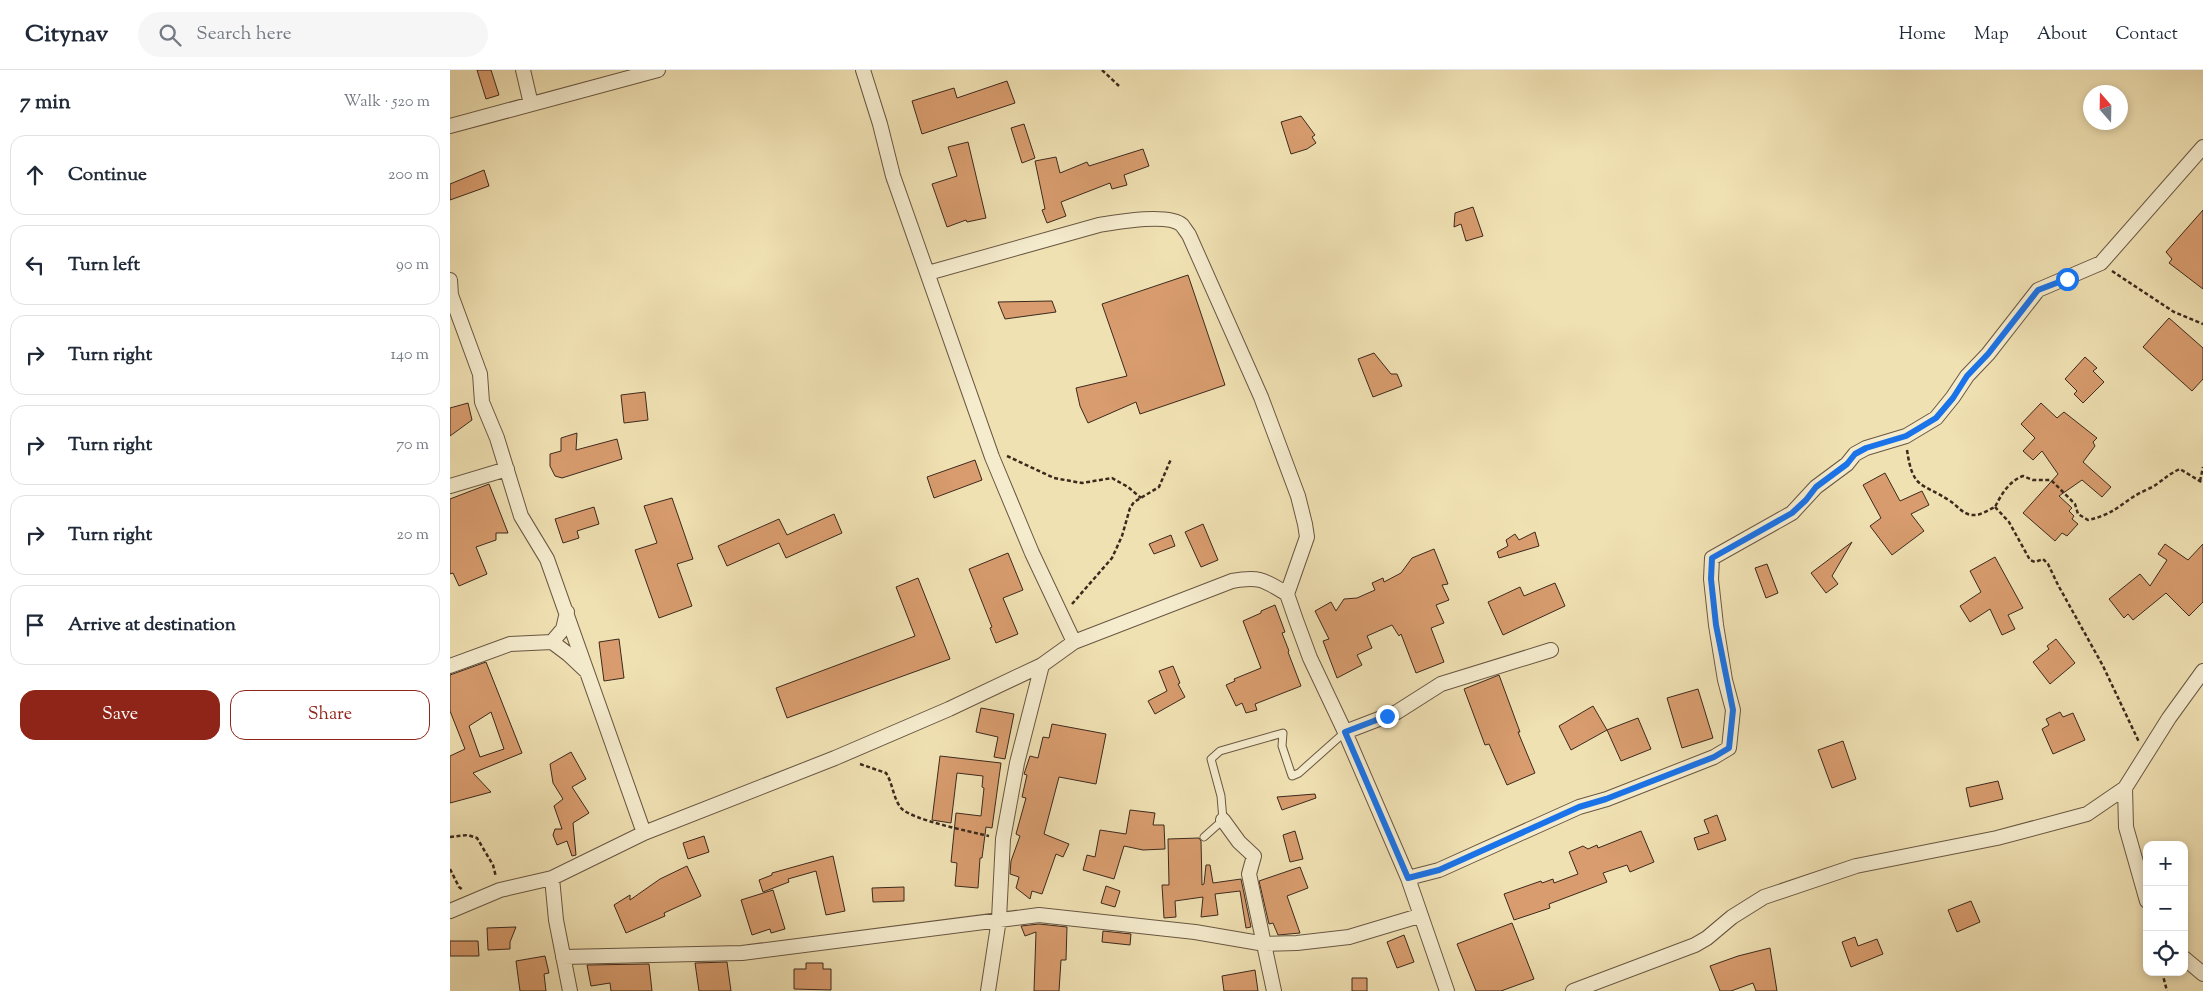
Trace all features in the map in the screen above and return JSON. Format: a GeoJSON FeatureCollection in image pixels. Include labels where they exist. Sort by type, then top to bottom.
{"type":"FeatureCollection","features":[{"type":"Feature","properties":{"kind":"street"},"geometry":{"type":"LineString","coordinates":[[523,70],[530,104]]}},
{"type":"Feature","properties":{"kind":"street"},"geometry":{"type":"LineString","coordinates":[[450,126],[658,70]]}},
{"type":"Feature","properties":{"kind":"street"},"geometry":{"type":"LineString","coordinates":[[863,70],[880,124],[893,176],[988,444],[1032,553],[1074,642]]}},
{"type":"Feature","properties":{"kind":"street"},"geometry":{"type":"LineString","coordinates":[[1408,878],[1439,870],[1579,807],[1606,799],[1714,757],[1729,748],[1733,710],[1716,625],[1711,579],[1712,558],[1792,513],[1816,487],[1847,464],[1855,454],[1866,448],[1906,436],[1936,418],[1953,398],[1967,376],[1988,354],[2038,290],[2101,263],[2203,147]]}},
{"type":"Feature","properties":{"kind":"street"},"geometry":{"type":"LineString","coordinates":[[928,273],[1099,225],[1123,221],[1165,219],[1181,224],[1189,235],[1261,397],[1298,496],[1308,537],[1288,594],[1310,658],[1345,732],[1408,878],[1419,916],[1447,991]]}},
{"type":"Feature","properties":{"kind":"street"},"geometry":{"type":"LineString","coordinates":[[450,280],[451,296],[480,374],[482,402],[497,438],[521,516],[547,559],[644,833]]}},
{"type":"Feature","properties":{"kind":"street"},"geometry":{"type":"LineString","coordinates":[[450,486],[507,469]]}},
{"type":"Feature","properties":{"kind":"street"},"geometry":{"type":"LineString","coordinates":[[450,911],[500,890],[552,878],[644,833],[835,758],[950,708],[1042,665],[1074,642],[1232,581],[1250,578],[1266,580],[1288,594]]}},
{"type":"Feature","properties":{"kind":"street"},"geometry":{"type":"LineString","coordinates":[[552,642],[563,629],[567,612]]}},
{"type":"Feature","properties":{"kind":"street"},"geometry":{"type":"LineString","coordinates":[[450,666],[510,644],[552,642],[587,672]]}},
{"type":"Feature","properties":{"kind":"street"},"geometry":{"type":"LineString","coordinates":[[1345,732],[1397,712],[1441,684],[1551,650]]}},
{"type":"Feature","properties":{"kind":"street"},"geometry":{"type":"LineString","coordinates":[[988,991],[999,919],[1003,839],[1017,763],[1042,665]]}},
{"type":"Feature","properties":{"kind":"street"},"geometry":{"type":"LineString","coordinates":[[1572,991],[1695,945],[1707,938],[1732,917],[1764,897],[1856,866],[1997,838],[2087,814],[2125,788],[2169,718],[2203,671]]}},
{"type":"Feature","properties":{"kind":"street"},"geometry":{"type":"LineString","coordinates":[[2125,788],[2126,827],[2143,887]]}},
{"type":"Feature","properties":{"kind":"street"},"geometry":{"type":"LineString","coordinates":[[1223,820],[1239,842],[1254,856],[1249,874],[1274,991]]}},
{"type":"Feature","properties":{"kind":"street"},"geometry":{"type":"LineString","coordinates":[[552,878],[556,920],[570,991]]}},
{"type":"Feature","properties":{"kind":"street"},"geometry":{"type":"LineString","coordinates":[[563,957],[742,953],[1039,914],[1195,932],[1265,944],[1297,943],[1349,937],[1419,916]]}},
{"type":"Feature","properties":{"kind":"street"},"geometry":{"type":"LineString","coordinates":[[2188,961],[2203,974]]}},
{"type":"Feature","properties":{"kind":"lane"},"geometry":{"type":"LineString","coordinates":[[1204,837],[1223,820],[1221,796],[1211,759],[1220,751],[1283,733],[1282,746],[1292,776],[1299,773],[1345,732]]}},
{"type":"Feature","properties":{"kind":"path"},"geometry":{"type":"LineString","coordinates":[[1102,70],[1119,86]]}},
{"type":"Feature","properties":{"kind":"path"},"geometry":{"type":"LineString","coordinates":[[2101,263],[2123,280],[2174,312],[2203,324]]}},
{"type":"Feature","properties":{"kind":"path"},"geometry":{"type":"LineString","coordinates":[[1906,436],[1911,468],[1920,486],[1950,500],[1968,514],[1975,516],[1995,507],[2007,488],[2023,476],[2033,480],[2051,480],[2075,504],[2078,514],[2088,520],[2105,516],[2122,507],[2133,497],[2158,484],[2171,473],[2180,469],[2202,482],[2203,468]]}},
{"type":"Feature","properties":{"kind":"path"},"geometry":{"type":"LineString","coordinates":[[988,444],[1012,460],[1054,478],[1082,483],[1112,478],[1128,487],[1141,498]]}},
{"type":"Feature","properties":{"kind":"path"},"geometry":{"type":"LineString","coordinates":[[1062,617],[1112,558],[1122,536],[1130,508],[1141,498],[1159,487],[1171,459]]}},
{"type":"Feature","properties":{"kind":"path"},"geometry":{"type":"LineString","coordinates":[[1995,507],[2008,522],[2030,560],[2035,562],[2043,559],[2048,564],[2103,666],[2145,755]]}},
{"type":"Feature","properties":{"kind":"path"},"geometry":{"type":"LineString","coordinates":[[835,758],[868,766],[886,773],[895,798],[902,810],[948,826],[1003,839]]}},
{"type":"Feature","properties":{"kind":"path"},"geometry":{"type":"LineString","coordinates":[[450,837],[468,835],[477,838],[493,865],[500,890]]}},
{"type":"Feature","properties":{"kind":"path"},"geometry":{"type":"LineString","coordinates":[[450,869],[459,887],[478,900]]}},
{"type":"Feature","properties":{"kind":"path"},"geometry":{"type":"LineString","coordinates":[[2163,976],[2167,991]]}},
{"type":"Feature","properties":{"kind":"building"},"geometry":{"type":"Polygon","coordinates":[[[477,70],[491,70],[499,95],[486,99],[477,70]]]}},
{"type":"Feature","properties":{"kind":"building"},"geometry":{"type":"Polygon","coordinates":[[[1007,81],[1015,103],[922,134],[912,101],[954,88],[957,98],[1007,81]]]}},
{"type":"Feature","properties":{"kind":"building"},"geometry":{"type":"Polygon","coordinates":[[[1301,116],[1315,135],[1312,137],[1316,143],[1307,149],[1291,154],[1281,122],[1301,116]]]}},
{"type":"Feature","properties":{"kind":"building"},"geometry":{"type":"Polygon","coordinates":[[[1024,124],[1035,158],[1022,163],[1011,128],[1024,124]]]}},
{"type":"Feature","properties":{"kind":"building"},"geometry":{"type":"Polygon","coordinates":[[[968,142],[986,218],[967,222],[966,220],[947,227],[932,184],[957,176],[948,147],[968,142]]]}},
{"type":"Feature","properties":{"kind":"building"},"geometry":{"type":"Polygon","coordinates":[[[1143,149],[1149,166],[1124,175],[1127,185],[1112,189],[1110,183],[1061,202],[1066,216],[1047,223],[1042,210],[1045,209],[1035,161],[1056,157],[1060,173],[1087,162],[1089,166],[1143,149]]]}},
{"type":"Feature","properties":{"kind":"building"},"geometry":{"type":"Polygon","coordinates":[[[484,170],[489,186],[450,200],[450,184],[484,170]]]}},
{"type":"Feature","properties":{"kind":"building"},"geometry":{"type":"Polygon","coordinates":[[[1473,207],[1483,236],[1466,241],[1461,224],[1454,227],[1455,213],[1473,207]]]}},
{"type":"Feature","properties":{"kind":"building"},"geometry":{"type":"Polygon","coordinates":[[[2203,210],[2203,289],[2169,263],[2172,259],[2166,252],[2203,210]]]}},
{"type":"Feature","properties":{"kind":"building"},"geometry":{"type":"Polygon","coordinates":[[[1188,275],[1225,385],[1140,414],[1136,402],[1088,423],[1080,406],[1076,388],[1127,376],[1102,304],[1188,275]]]}},
{"type":"Feature","properties":{"kind":"building"},"geometry":{"type":"Polygon","coordinates":[[[1052,301],[1056,312],[1005,319],[998,302],[1052,301]]]}},
{"type":"Feature","properties":{"kind":"building"},"geometry":{"type":"Polygon","coordinates":[[[2169,318],[2203,348],[2203,379],[2192,391],[2143,347],[2169,318]]]}},
{"type":"Feature","properties":{"kind":"building"},"geometry":{"type":"Polygon","coordinates":[[[1374,353],[1391,374],[1397,374],[1402,386],[1373,397],[1358,359],[1374,353]]]}},
{"type":"Feature","properties":{"kind":"building"},"geometry":{"type":"Polygon","coordinates":[[[2085,357],[2097,368],[2093,371],[2104,382],[2083,403],[2074,394],[2077,391],[2065,379],[2085,357]]]}},
{"type":"Feature","properties":{"kind":"building"},"geometry":{"type":"Polygon","coordinates":[[[645,392],[648,420],[624,423],[621,395],[645,392]]]}},
{"type":"Feature","properties":{"kind":"building"},"geometry":{"type":"Polygon","coordinates":[[[468,403],[472,420],[450,436],[450,408],[468,403]]]}},
{"type":"Feature","properties":{"kind":"building"},"geometry":{"type":"Polygon","coordinates":[[[2041,403],[2057,418],[2064,412],[2097,438],[2093,442],[2095,446],[2083,462],[2111,487],[2102,497],[2082,480],[2059,496],[2072,508],[2069,511],[2074,516],[2072,519],[2078,524],[2067,536],[2062,533],[2055,541],[2023,513],[2058,474],[2042,451],[2033,460],[2023,451],[2035,438],[2021,424],[2041,403]]]}},
{"type":"Feature","properties":{"kind":"building"},"geometry":{"type":"Polygon","coordinates":[[[577,433],[576,450],[617,439],[622,459],[562,478],[555,476],[550,466],[550,454],[561,451],[561,438],[577,433]]]}},
{"type":"Feature","properties":{"kind":"building"},"geometry":{"type":"Polygon","coordinates":[[[975,460],[982,480],[934,498],[927,477],[975,460]]]}},
{"type":"Feature","properties":{"kind":"building"},"geometry":{"type":"Polygon","coordinates":[[[1885,473],[1900,501],[1922,491],[1929,505],[1911,514],[1924,531],[1892,555],[1870,526],[1881,518],[1863,485],[1885,473]]]}},
{"type":"Feature","properties":{"kind":"building"},"geometry":{"type":"Polygon","coordinates":[[[489,484],[508,533],[496,533],[496,540],[476,547],[487,574],[459,586],[453,573],[450,574],[450,499],[489,484]]]}},
{"type":"Feature","properties":{"kind":"building"},"geometry":{"type":"Polygon","coordinates":[[[672,498],[693,559],[677,564],[692,606],[659,618],[635,550],[657,543],[644,506],[672,498]]]}},
{"type":"Feature","properties":{"kind":"building"},"geometry":{"type":"Polygon","coordinates":[[[594,507],[599,524],[577,531],[579,538],[563,543],[555,519],[594,507]]]}},
{"type":"Feature","properties":{"kind":"building"},"geometry":{"type":"Polygon","coordinates":[[[834,514],[842,533],[786,558],[779,543],[727,566],[718,546],[779,519],[787,535],[834,514]]]}},
{"type":"Feature","properties":{"kind":"building"},"geometry":{"type":"Polygon","coordinates":[[[1203,524],[1218,560],[1201,567],[1185,532],[1203,524]]]}},
{"type":"Feature","properties":{"kind":"building"},"geometry":{"type":"Polygon","coordinates":[[[1535,532],[1539,546],[1499,558],[1497,552],[1508,546],[1506,540],[1515,534],[1519,540],[1535,532]]]}},
{"type":"Feature","properties":{"kind":"building"},"geometry":{"type":"Polygon","coordinates":[[[1171,535],[1175,546],[1154,554],[1149,544],[1171,535]]]}},
{"type":"Feature","properties":{"kind":"building"},"geometry":{"type":"Polygon","coordinates":[[[1852,542],[1832,576],[1838,584],[1826,593],[1811,573],[1852,542]]]}},
{"type":"Feature","properties":{"kind":"building"},"geometry":{"type":"Polygon","coordinates":[[[2165,544],[2188,560],[2203,544],[2203,602],[2189,616],[2166,593],[2133,620],[2128,614],[2124,618],[2109,599],[2140,574],[2150,586],[2167,560],[2158,554],[2165,544]]]}},
{"type":"Feature","properties":{"kind":"building"},"geometry":{"type":"Polygon","coordinates":[[[1434,549],[1448,584],[1442,585],[1449,600],[1436,605],[1444,623],[1431,628],[1444,662],[1416,673],[1401,634],[1399,636],[1392,625],[1367,636],[1372,648],[1357,655],[1362,665],[1337,678],[1323,641],[1329,639],[1315,611],[1331,602],[1336,611],[1344,599],[1357,598],[1375,590],[1372,583],[1383,578],[1384,582],[1401,573],[1412,558],[1434,549]]]}},
{"type":"Feature","properties":{"kind":"building"},"geometry":{"type":"Polygon","coordinates":[[[1008,553],[1023,590],[1003,598],[1018,634],[996,643],[990,628],[992,627],[969,569],[1008,553]]]}},
{"type":"Feature","properties":{"kind":"building"},"geometry":{"type":"Polygon","coordinates":[[[1995,557],[2023,608],[2008,615],[2015,629],[2002,635],[1990,609],[1970,622],[1960,606],[1981,592],[1970,571],[1995,557]]]}},
{"type":"Feature","properties":{"kind":"building"},"geometry":{"type":"Polygon","coordinates":[[[1767,564],[1778,593],[1766,598],[1755,568],[1767,564]]]}},
{"type":"Feature","properties":{"kind":"building"},"geometry":{"type":"Polygon","coordinates":[[[918,578],[950,659],[787,718],[776,688],[915,636],[896,587],[918,578]]]}},
{"type":"Feature","properties":{"kind":"building"},"geometry":{"type":"Polygon","coordinates":[[[1555,583],[1565,606],[1503,635],[1488,602],[1520,587],[1524,596],[1555,583]]]}},
{"type":"Feature","properties":{"kind":"building"},"geometry":{"type":"Polygon","coordinates":[[[1275,605],[1285,632],[1282,633],[1288,652],[1301,686],[1255,704],[1257,710],[1246,713],[1242,703],[1236,706],[1226,685],[1235,681],[1234,679],[1261,668],[1243,621],[1275,605]]]}},
{"type":"Feature","properties":{"kind":"building"},"geometry":{"type":"Polygon","coordinates":[[[619,639],[624,678],[604,681],[599,642],[619,639]]]}},
{"type":"Feature","properties":{"kind":"building"},"geometry":{"type":"Polygon","coordinates":[[[2056,639],[2075,663],[2050,684],[2033,662],[2049,649],[2047,646],[2056,639]]]}},
{"type":"Feature","properties":{"kind":"building"},"geometry":{"type":"Polygon","coordinates":[[[486,662],[522,753],[473,773],[491,792],[450,803],[450,756],[465,749],[450,711],[450,675],[486,662]],[[491,712],[469,726],[480,757],[504,749],[491,712]]]}},
{"type":"Feature","properties":{"kind":"building"},"geometry":{"type":"Polygon","coordinates":[[[1173,666],[1180,683],[1178,684],[1185,697],[1155,714],[1148,701],[1167,691],[1159,671],[1173,666]]]}},
{"type":"Feature","properties":{"kind":"building"},"geometry":{"type":"Polygon","coordinates":[[[1499,675],[1520,732],[1518,732],[1535,773],[1507,785],[1489,744],[1485,745],[1464,689],[1499,675]]]}},
{"type":"Feature","properties":{"kind":"building"},"geometry":{"type":"Polygon","coordinates":[[[1698,689],[1713,738],[1682,748],[1667,698],[1698,689]]]}},
{"type":"Feature","properties":{"kind":"building"},"geometry":{"type":"Polygon","coordinates":[[[1593,706],[1607,730],[1571,750],[1559,726],[1593,706]]]}},
{"type":"Feature","properties":{"kind":"building"},"geometry":{"type":"Polygon","coordinates":[[[981,708],[1014,714],[1005,759],[994,757],[998,737],[976,732],[981,708]]]}},
{"type":"Feature","properties":{"kind":"building"},"geometry":{"type":"Polygon","coordinates":[[[2060,712],[2063,717],[2073,713],[2085,740],[2053,754],[2042,729],[2049,725],[2046,719],[2060,712]]]}},
{"type":"Feature","properties":{"kind":"building"},"geometry":{"type":"Polygon","coordinates":[[[1638,718],[1651,749],[1621,761],[1607,730],[1638,718]]]}},
{"type":"Feature","properties":{"kind":"building"},"geometry":{"type":"Polygon","coordinates":[[[1052,724],[1106,734],[1096,784],[1059,777],[1044,834],[1069,844],[1063,857],[1056,854],[1042,894],[1032,891],[1030,899],[1016,888],[1019,877],[1010,874],[1011,861],[1020,836],[1016,834],[1026,798],[1022,797],[1027,775],[1024,774],[1030,756],[1038,758],[1043,737],[1049,738],[1052,724]]]}},
{"type":"Feature","properties":{"kind":"building"},"geometry":{"type":"Polygon","coordinates":[[[1843,741],[1856,779],[1832,788],[1818,750],[1843,741]]]}},
{"type":"Feature","properties":{"kind":"building"},"geometry":{"type":"Polygon","coordinates":[[[571,752],[586,779],[572,787],[589,813],[573,823],[576,855],[572,856],[567,841],[557,845],[553,835],[555,829],[562,829],[554,806],[563,799],[553,783],[550,764],[571,752]]]}},
{"type":"Feature","properties":{"kind":"building"},"geometry":{"type":"Polygon","coordinates":[[[940,756],[1001,763],[992,828],[986,827],[982,858],[980,858],[978,888],[955,886],[957,863],[951,862],[956,813],[981,816],[984,788],[982,787],[983,776],[957,773],[951,823],[932,820],[940,756]]]}},
{"type":"Feature","properties":{"kind":"building"},"geometry":{"type":"Polygon","coordinates":[[[1998,781],[2003,799],[1970,807],[1966,788],[1998,781]]]}},
{"type":"Feature","properties":{"kind":"building"},"geometry":{"type":"Polygon","coordinates":[[[1315,794],[1316,798],[1282,810],[1277,797],[1315,794]]]}},
{"type":"Feature","properties":{"kind":"building"},"geometry":{"type":"Polygon","coordinates":[[[1130,810],[1155,813],[1153,825],[1164,825],[1165,849],[1143,850],[1124,846],[1114,879],[1083,870],[1087,855],[1095,857],[1100,830],[1126,834],[1130,810]]]}},
{"type":"Feature","properties":{"kind":"building"},"geometry":{"type":"Polygon","coordinates":[[[1717,815],[1726,840],[1698,850],[1694,838],[1709,833],[1704,820],[1717,815]]]}},
{"type":"Feature","properties":{"kind":"building"},"geometry":{"type":"Polygon","coordinates":[[[1295,831],[1303,859],[1290,862],[1283,835],[1295,831]]]}},
{"type":"Feature","properties":{"kind":"building"},"geometry":{"type":"Polygon","coordinates":[[[1641,831],[1654,862],[1630,872],[1627,865],[1603,873],[1607,882],[1549,904],[1550,908],[1514,920],[1504,894],[1541,881],[1542,883],[1553,879],[1554,883],[1578,874],[1569,852],[1583,846],[1588,849],[1597,845],[1598,848],[1641,831]]]}},
{"type":"Feature","properties":{"kind":"building"},"geometry":{"type":"Polygon","coordinates":[[[704,836],[709,852],[688,859],[683,843],[704,836]]]}},
{"type":"Feature","properties":{"kind":"building"},"geometry":{"type":"Polygon","coordinates":[[[1199,838],[1201,841],[1202,885],[1204,884],[1206,865],[1210,865],[1213,883],[1241,879],[1251,927],[1246,928],[1240,891],[1215,894],[1218,915],[1201,917],[1203,897],[1175,901],[1176,917],[1164,918],[1162,885],[1169,885],[1168,839],[1199,838]]]}},
{"type":"Feature","properties":{"kind":"building"},"geometry":{"type":"Polygon","coordinates":[[[833,856],[845,911],[826,915],[816,871],[788,879],[789,882],[763,892],[759,880],[772,875],[772,873],[833,856]]]}},
{"type":"Feature","properties":{"kind":"building"},"geometry":{"type":"Polygon","coordinates":[[[687,866],[701,896],[664,913],[665,916],[626,933],[614,905],[630,895],[630,900],[660,879],[687,866]]]}},
{"type":"Feature","properties":{"kind":"building"},"geometry":{"type":"Polygon","coordinates":[[[1300,867],[1308,888],[1287,896],[1300,933],[1278,935],[1273,923],[1269,924],[1259,881],[1300,867]]]}},
{"type":"Feature","properties":{"kind":"building"},"geometry":{"type":"Polygon","coordinates":[[[1106,886],[1120,891],[1115,907],[1101,903],[1106,886]]]}},
{"type":"Feature","properties":{"kind":"building"},"geometry":{"type":"Polygon","coordinates":[[[904,887],[904,901],[873,902],[872,888],[904,887]]]}},
{"type":"Feature","properties":{"kind":"building"},"geometry":{"type":"Polygon","coordinates":[[[773,890],[785,929],[771,933],[770,929],[752,935],[741,900],[773,890]]]}},
{"type":"Feature","properties":{"kind":"building"},"geometry":{"type":"Polygon","coordinates":[[[1971,901],[1980,922],[1957,932],[1948,910],[1971,901]]]}},
{"type":"Feature","properties":{"kind":"building"},"geometry":{"type":"Polygon","coordinates":[[[1512,923],[1534,979],[1501,991],[1476,991],[1457,944],[1512,923]]]}},
{"type":"Feature","properties":{"kind":"building"},"geometry":{"type":"Polygon","coordinates":[[[1039,924],[1067,927],[1066,960],[1061,960],[1059,991],[1034,991],[1036,932],[1025,936],[1021,926],[1039,924]]]}},
{"type":"Feature","properties":{"kind":"building"},"geometry":{"type":"Polygon","coordinates":[[[516,927],[510,942],[510,949],[488,950],[487,928],[516,927]]]}},
{"type":"Feature","properties":{"kind":"building"},"geometry":{"type":"Polygon","coordinates":[[[1103,931],[1131,934],[1130,945],[1102,942],[1103,931]]]}},
{"type":"Feature","properties":{"kind":"building"},"geometry":{"type":"Polygon","coordinates":[[[1404,935],[1414,962],[1397,968],[1387,942],[1404,935]]]}},
{"type":"Feature","properties":{"kind":"building"},"geometry":{"type":"Polygon","coordinates":[[[1855,937],[1858,946],[1877,939],[1883,954],[1851,967],[1842,942],[1855,937]]]}},
{"type":"Feature","properties":{"kind":"building"},"geometry":{"type":"Polygon","coordinates":[[[450,941],[478,941],[479,956],[450,956],[450,941]]]}},
{"type":"Feature","properties":{"kind":"building"},"geometry":{"type":"Polygon","coordinates":[[[1770,948],[1777,991],[1756,991],[1753,983],[1731,991],[1720,991],[1710,966],[1738,956],[1770,948]]]}},
{"type":"Feature","properties":{"kind":"building"},"geometry":{"type":"Polygon","coordinates":[[[545,956],[549,973],[544,974],[546,991],[520,991],[516,961],[545,956]]]}},
{"type":"Feature","properties":{"kind":"building"},"geometry":{"type":"Polygon","coordinates":[[[727,962],[731,991],[699,991],[695,963],[727,962]]]}},
{"type":"Feature","properties":{"kind":"building"},"geometry":{"type":"Polygon","coordinates":[[[806,963],[823,963],[823,969],[831,969],[831,990],[794,989],[794,969],[806,969],[806,963]]]}},
{"type":"Feature","properties":{"kind":"building"},"geometry":{"type":"Polygon","coordinates":[[[649,964],[652,991],[611,991],[610,983],[591,986],[587,965],[649,964]]]}},
{"type":"Feature","properties":{"kind":"building"},"geometry":{"type":"Polygon","coordinates":[[[1255,970],[1258,991],[1224,991],[1222,976],[1255,970]]]}},
{"type":"Feature","properties":{"kind":"building"},"geometry":{"type":"Polygon","coordinates":[[[1352,978],[1367,978],[1367,991],[1352,991],[1352,978]]]}},
{"type":"Feature","properties":{"kind":"route"},"geometry":{"type":"LineString","coordinates":[[1387,716],[1345,732],[1408,878],[1439,870],[1474,852],[1579,807],[1606,799],[1714,757],[1729,748],[1733,710],[1725,680],[1716,625],[1711,579],[1712,558],[1792,513],[1816,487],[1847,464],[1855,454],[1866,448],[1906,436],[1936,418],[1953,398],[1967,376],[1988,354],[2005,329],[2038,290],[2046,285],[2067,279]]}}]}
